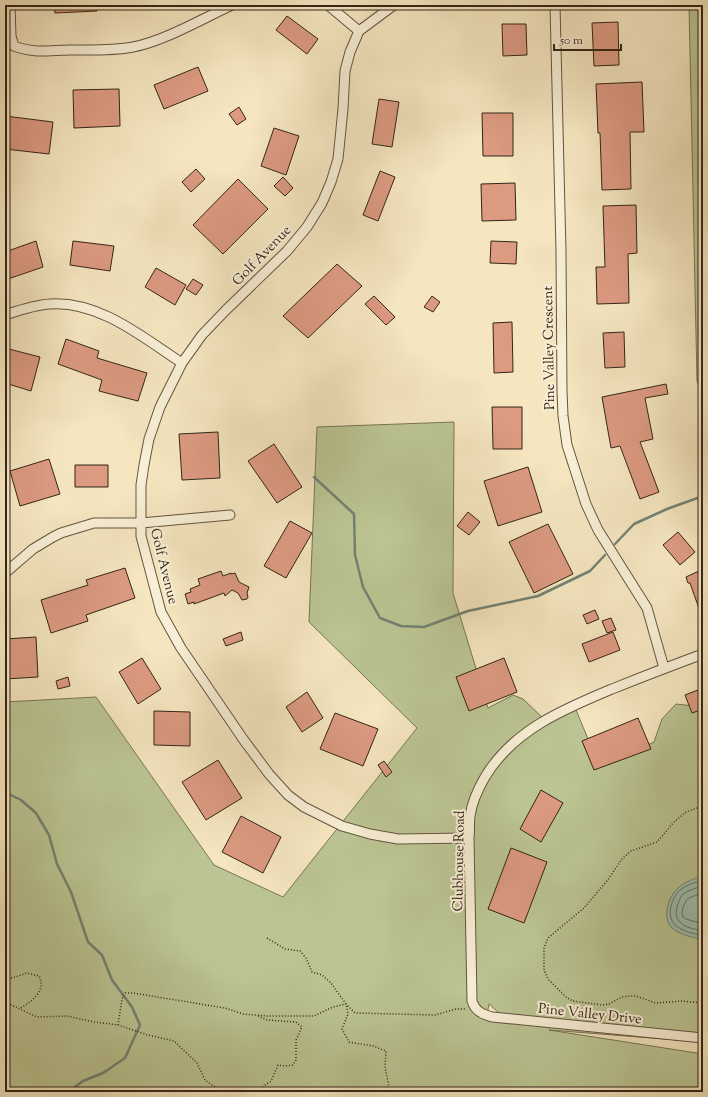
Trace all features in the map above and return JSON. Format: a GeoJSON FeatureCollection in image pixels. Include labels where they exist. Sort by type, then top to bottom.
{"type":"FeatureCollection","features":[{"type":"Feature","properties":{"kind":"street"},"geometry":{"type":"LineString","coordinates":[[10,5],[11,36],[14,46],[34,51],[104,49],[138,46],[163,37],[232,5]]}},
{"type":"Feature","properties":{"kind":"street"},"geometry":{"type":"LineString","coordinates":[[328,5],[359,31],[394,5]]}},
{"type":"Feature","properties":{"kind":"street","name":"Pine Valley Crescent"},"geometry":{"type":"LineString","coordinates":[[555,5],[561,251],[562,391],[563,416],[567,445],[589,510],[598,530],[647,608],[664,668]]}},
{"type":"Feature","properties":{"kind":"street","name":"Golf Avenue"},"geometry":{"type":"LineString","coordinates":[[359,31],[350,52],[345,71],[338,159],[331,182],[322,203],[288,252],[207,330],[182,363],[160,408],[149,439],[141,485],[141,536],[146,560],[161,612],[181,648],[243,739],[269,774],[288,795],[304,807],[342,826],[370,834],[398,839],[469,838]]}},
{"type":"Feature","properties":{"kind":"street"},"geometry":{"type":"LineString","coordinates":[[5,316],[28,307],[49,304],[83,307],[109,317],[182,363]]}},
{"type":"Feature","properties":{"kind":"street"},"geometry":{"type":"LineString","coordinates":[[5,573],[33,549],[61,533],[94,523],[140,523],[230,515]]}},
{"type":"Feature","properties":{"kind":"street","name":"Clubhouse Road"},"geometry":{"type":"LineString","coordinates":[[476,1010],[472,1001],[469,838],[470,816],[479,787],[490,768],[501,754],[521,735],[548,718],[572,706],[664,668],[703,654]]}},
{"type":"Feature","properties":{"kind":"street","name":"Pine Valley Drive"},"geometry":{"type":"LineString","coordinates":[[476,1010],[492,1017],[703,1038]]}},
{"type":"Feature","properties":{"kind":"path"},"geometry":{"type":"LineString","coordinates":[[703,806],[686,812],[674,822],[657,842],[631,851],[622,858],[607,881],[584,908],[548,938],[544,948],[544,970],[548,979],[567,998],[573,1001],[602,1005],[609,1004],[629,996],[636,996],[656,1003],[681,1001],[703,1003]]}},
{"type":"Feature","properties":{"kind":"path"},"geometry":{"type":"LineString","coordinates":[[268,938],[285,949],[300,951],[306,958],[312,972],[322,975],[331,983],[354,1013],[435,1014],[456,1009],[476,1010]]}},
{"type":"Feature","properties":{"kind":"path"},"geometry":{"type":"LineString","coordinates":[[5,978],[12,978],[27,974],[39,976],[42,981],[38,994],[31,1002],[19,1009]]}},
{"type":"Feature","properties":{"kind":"path"},"geometry":{"type":"LineString","coordinates":[[118,1025],[122,999],[125,993],[225,1008],[243,1014],[267,1016],[314,1016],[333,1007],[346,1004]]}},
{"type":"Feature","properties":{"kind":"path"},"geometry":{"type":"LineString","coordinates":[[5,1002],[37,1017],[67,1016],[94,1022],[118,1025],[148,1035],[174,1041],[197,1063],[204,1080],[215,1087],[219,1092]]}},
{"type":"Feature","properties":{"kind":"path"},"geometry":{"type":"LineString","coordinates":[[346,1004],[348,1014],[342,1029],[349,1042],[373,1046],[386,1051],[385,1067],[390,1092]]}},
{"type":"Feature","properties":{"kind":"path"},"geometry":{"type":"LineString","coordinates":[[255,1015],[267,1020],[296,1022],[302,1027],[296,1040],[296,1060],[292,1065],[285,1066],[278,1064],[271,1081],[262,1087],[262,1092]]}},
{"type":"Feature","properties":{"kind":"green space"},"geometry":{"type":"Polygon","coordinates":[[[689,5],[703,5],[703,400],[697,381],[689,5]]]}},
{"type":"Feature","properties":{"kind":"green space"},"geometry":{"type":"Polygon","coordinates":[[[454,422],[453,593],[488,708],[513,695],[523,699],[543,718],[565,708],[576,710],[591,746],[633,752],[654,742],[662,719],[676,704],[703,707],[703,1042],[549,1030],[703,1054],[703,1092],[5,1092],[5,702],[96,697],[214,865],[283,897],[417,728],[309,622],[317,427],[454,422]],[[489,1004],[486,1020],[511,1024],[489,1004]]]}},
{"type":"Feature","properties":{"kind":"water"},"geometry":{"type":"Polygon","coordinates":[[[703,877],[703,938],[700,939],[677,932],[671,927],[667,919],[667,912],[671,897],[679,887],[696,878],[703,877]]]}},
{"type":"Feature","properties":{"kind":"building"},"geometry":{"type":"Polygon","coordinates":[[[54,5],[97,5],[97,11],[55,13],[54,5]]]}},
{"type":"Feature","properties":{"kind":"building"},"geometry":{"type":"Polygon","coordinates":[[[287,16],[318,39],[307,54],[276,30],[287,16]]]}},
{"type":"Feature","properties":{"kind":"building"},"geometry":{"type":"Polygon","coordinates":[[[618,22],[619,65],[594,66],[592,23],[618,22]]]}},
{"type":"Feature","properties":{"kind":"building"},"geometry":{"type":"Polygon","coordinates":[[[502,24],[526,24],[527,55],[503,56],[502,24]]]}},
{"type":"Feature","properties":{"kind":"building"},"geometry":{"type":"Polygon","coordinates":[[[198,67],[208,91],[164,109],[154,85],[198,67]]]}},
{"type":"Feature","properties":{"kind":"building"},"geometry":{"type":"Polygon","coordinates":[[[642,82],[644,132],[630,132],[631,189],[602,190],[600,133],[598,133],[596,84],[642,82]]]}},
{"type":"Feature","properties":{"kind":"building"},"geometry":{"type":"Polygon","coordinates":[[[119,89],[120,126],[74,128],[73,90],[119,89]]]}},
{"type":"Feature","properties":{"kind":"building"},"geometry":{"type":"Polygon","coordinates":[[[379,99],[399,102],[392,147],[372,144],[379,99]]]}},
{"type":"Feature","properties":{"kind":"building"},"geometry":{"type":"Polygon","coordinates":[[[239,107],[246,119],[237,125],[229,114],[239,107]]]}},
{"type":"Feature","properties":{"kind":"building"},"geometry":{"type":"Polygon","coordinates":[[[482,113],[513,113],[513,156],[483,156],[482,113]]]}},
{"type":"Feature","properties":{"kind":"building"},"geometry":{"type":"Polygon","coordinates":[[[5,116],[53,122],[49,154],[5,149],[5,116]]]}},
{"type":"Feature","properties":{"kind":"building"},"geometry":{"type":"Polygon","coordinates":[[[274,128],[299,136],[286,175],[261,166],[274,128]]]}},
{"type":"Feature","properties":{"kind":"building"},"geometry":{"type":"Polygon","coordinates":[[[196,169],[205,179],[191,192],[182,182],[196,169]]]}},
{"type":"Feature","properties":{"kind":"building"},"geometry":{"type":"Polygon","coordinates":[[[380,171],[395,177],[378,221],[363,215],[380,171]]]}},
{"type":"Feature","properties":{"kind":"building"},"geometry":{"type":"Polygon","coordinates":[[[283,177],[293,188],[285,196],[274,186],[283,177]]]}},
{"type":"Feature","properties":{"kind":"building"},"geometry":{"type":"Polygon","coordinates":[[[238,179],[268,209],[223,254],[193,225],[238,179]]]}},
{"type":"Feature","properties":{"kind":"building"},"geometry":{"type":"Polygon","coordinates":[[[515,183],[516,220],[482,221],[481,184],[515,183]]]}},
{"type":"Feature","properties":{"kind":"building"},"geometry":{"type":"Polygon","coordinates":[[[636,205],[637,253],[628,254],[629,303],[597,304],[596,267],[605,267],[603,206],[636,205]]]}},
{"type":"Feature","properties":{"kind":"building"},"geometry":{"type":"Polygon","coordinates":[[[36,241],[43,267],[8,279],[5,271],[5,252],[36,241]]]}},
{"type":"Feature","properties":{"kind":"building"},"geometry":{"type":"Polygon","coordinates":[[[73,241],[114,246],[110,271],[70,265],[73,241]]]}},
{"type":"Feature","properties":{"kind":"building"},"geometry":{"type":"Polygon","coordinates":[[[491,241],[517,242],[516,264],[490,263],[491,241]]]}},
{"type":"Feature","properties":{"kind":"building"},"geometry":{"type":"Polygon","coordinates":[[[337,264],[362,286],[308,338],[283,316],[337,264]]]}},
{"type":"Feature","properties":{"kind":"building"},"geometry":{"type":"Polygon","coordinates":[[[156,268],[186,285],[175,305],[145,287],[156,268]]]}},
{"type":"Feature","properties":{"kind":"building"},"geometry":{"type":"Polygon","coordinates":[[[193,279],[203,285],[196,295],[186,289],[193,279]]]}},
{"type":"Feature","properties":{"kind":"building"},"geometry":{"type":"Polygon","coordinates":[[[374,296],[395,317],[386,325],[365,304],[374,296]]]}},
{"type":"Feature","properties":{"kind":"building"},"geometry":{"type":"Polygon","coordinates":[[[432,296],[440,302],[433,312],[424,307],[432,296]]]}},
{"type":"Feature","properties":{"kind":"building"},"geometry":{"type":"Polygon","coordinates":[[[512,322],[513,372],[494,373],[493,323],[512,322]]]}},
{"type":"Feature","properties":{"kind":"building"},"geometry":{"type":"Polygon","coordinates":[[[624,332],[625,367],[605,368],[603,333],[624,332]]]}},
{"type":"Feature","properties":{"kind":"building"},"geometry":{"type":"Polygon","coordinates":[[[66,339],[99,351],[97,358],[147,373],[138,401],[99,391],[102,380],[58,364],[66,339]]]}},
{"type":"Feature","properties":{"kind":"building"},"geometry":{"type":"Polygon","coordinates":[[[5,348],[40,357],[31,391],[5,383],[5,348]]]}},
{"type":"Feature","properties":{"kind":"building"},"geometry":{"type":"Polygon","coordinates":[[[666,384],[668,394],[645,398],[653,439],[640,442],[659,492],[640,499],[620,446],[611,448],[602,397],[666,384]]]}},
{"type":"Feature","properties":{"kind":"building"},"geometry":{"type":"Polygon","coordinates":[[[492,407],[522,407],[522,449],[493,449],[492,407]]]}},
{"type":"Feature","properties":{"kind":"building"},"geometry":{"type":"Polygon","coordinates":[[[218,432],[220,478],[182,480],[179,434],[218,432]]]}},
{"type":"Feature","properties":{"kind":"building"},"geometry":{"type":"Polygon","coordinates":[[[274,444],[302,487],[277,503],[248,461],[274,444]]]}},
{"type":"Feature","properties":{"kind":"building"},"geometry":{"type":"Polygon","coordinates":[[[49,459],[60,494],[20,506],[10,471],[49,459]]]}},
{"type":"Feature","properties":{"kind":"building"},"geometry":{"type":"Polygon","coordinates":[[[75,465],[108,465],[108,487],[75,487],[75,465]]]}},
{"type":"Feature","properties":{"kind":"building"},"geometry":{"type":"Polygon","coordinates":[[[528,467],[542,512],[498,526],[484,481],[528,467]]]}},
{"type":"Feature","properties":{"kind":"building"},"geometry":{"type":"Polygon","coordinates":[[[468,512],[480,522],[469,535],[457,526],[468,512]]]}},
{"type":"Feature","properties":{"kind":"building"},"geometry":{"type":"Polygon","coordinates":[[[290,521],[312,533],[286,578],[264,566],[290,521]]]}},
{"type":"Feature","properties":{"kind":"building"},"geometry":{"type":"Polygon","coordinates":[[[548,524],[573,574],[534,593],[509,542],[548,524]]]}},
{"type":"Feature","properties":{"kind":"building"},"geometry":{"type":"Polygon","coordinates":[[[678,532],[695,552],[680,565],[663,545],[678,532]]]}},
{"type":"Feature","properties":{"kind":"building"},"geometry":{"type":"Polygon","coordinates":[[[125,568],[135,598],[86,615],[88,621],[51,633],[41,600],[88,585],[86,580],[125,568]]]}},
{"type":"Feature","properties":{"kind":"building"},"geometry":{"type":"Polygon","coordinates":[[[221,571],[223,576],[235,573],[239,582],[249,587],[247,599],[242,600],[238,593],[232,590],[225,596],[224,593],[194,604],[194,602],[188,604],[185,594],[191,592],[190,589],[200,585],[198,579],[221,571]]]}},
{"type":"Feature","properties":{"kind":"building"},"geometry":{"type":"Polygon","coordinates":[[[699,571],[703,571],[702,617],[690,583],[688,583],[686,577],[699,571]]]}},
{"type":"Feature","properties":{"kind":"building"},"geometry":{"type":"Polygon","coordinates":[[[595,610],[599,619],[587,624],[583,615],[595,610]]]}},
{"type":"Feature","properties":{"kind":"building"},"geometry":{"type":"Polygon","coordinates":[[[611,618],[616,630],[607,633],[602,621],[611,618]]]}},
{"type":"Feature","properties":{"kind":"building"},"geometry":{"type":"Polygon","coordinates":[[[241,632],[243,640],[226,646],[223,639],[241,632]]]}},
{"type":"Feature","properties":{"kind":"building"},"geometry":{"type":"Polygon","coordinates":[[[613,632],[620,650],[589,662],[582,644],[613,632]]]}},
{"type":"Feature","properties":{"kind":"building"},"geometry":{"type":"Polygon","coordinates":[[[36,637],[38,677],[5,679],[5,639],[36,637]]]}},
{"type":"Feature","properties":{"kind":"building"},"geometry":{"type":"Polygon","coordinates":[[[142,658],[161,689],[138,704],[119,672],[142,658]]]}},
{"type":"Feature","properties":{"kind":"building"},"geometry":{"type":"Polygon","coordinates":[[[504,658],[517,692],[469,711],[456,677],[504,658]]]}},
{"type":"Feature","properties":{"kind":"building"},"geometry":{"type":"Polygon","coordinates":[[[68,677],[70,686],[58,689],[56,681],[68,677]]]}},
{"type":"Feature","properties":{"kind":"building"},"geometry":{"type":"Polygon","coordinates":[[[703,688],[703,709],[692,713],[685,695],[703,688]]]}},
{"type":"Feature","properties":{"kind":"building"},"geometry":{"type":"Polygon","coordinates":[[[307,692],[323,718],[302,732],[286,707],[307,692]]]}},
{"type":"Feature","properties":{"kind":"building"},"geometry":{"type":"Polygon","coordinates":[[[154,711],[190,712],[190,746],[154,745],[154,711]]]}},
{"type":"Feature","properties":{"kind":"building"},"geometry":{"type":"Polygon","coordinates":[[[335,713],[378,729],[363,766],[320,749],[335,713]]]}},
{"type":"Feature","properties":{"kind":"building"},"geometry":{"type":"Polygon","coordinates":[[[638,718],[651,749],[594,770],[582,741],[638,718]]]}},
{"type":"Feature","properties":{"kind":"building"},"geometry":{"type":"Polygon","coordinates":[[[218,760],[242,798],[206,820],[182,782],[218,760]]]}},
{"type":"Feature","properties":{"kind":"building"},"geometry":{"type":"Polygon","coordinates":[[[384,761],[392,772],[386,777],[378,765],[384,761]]]}},
{"type":"Feature","properties":{"kind":"building"},"geometry":{"type":"Polygon","coordinates":[[[541,790],[563,803],[541,842],[520,829],[541,790]]]}},
{"type":"Feature","properties":{"kind":"building"},"geometry":{"type":"Polygon","coordinates":[[[241,816],[281,837],[263,873],[222,852],[241,816]]]}},
{"type":"Feature","properties":{"kind":"building"},"geometry":{"type":"Polygon","coordinates":[[[511,848],[547,862],[524,923],[488,909],[511,848]]]}},
{"type":"Feature","properties":{"kind":"waterway"},"geometry":{"type":"LineString","coordinates":[[314,477],[354,514],[355,555],[363,587],[380,618],[401,626],[424,627],[468,611],[538,596],[590,571],[605,555]]}},
{"type":"Feature","properties":{"kind":"waterway"},"geometry":{"type":"LineString","coordinates":[[615,544],[634,524],[667,509],[703,496]]}},
{"type":"Feature","properties":{"kind":"waterway"},"geometry":{"type":"LineString","coordinates":[[5,792],[21,800],[36,813],[49,835],[57,864],[71,892],[88,942],[102,955],[112,980],[132,1007],[140,1025],[125,1058],[103,1073],[83,1081],[68,1092]]}}]}
